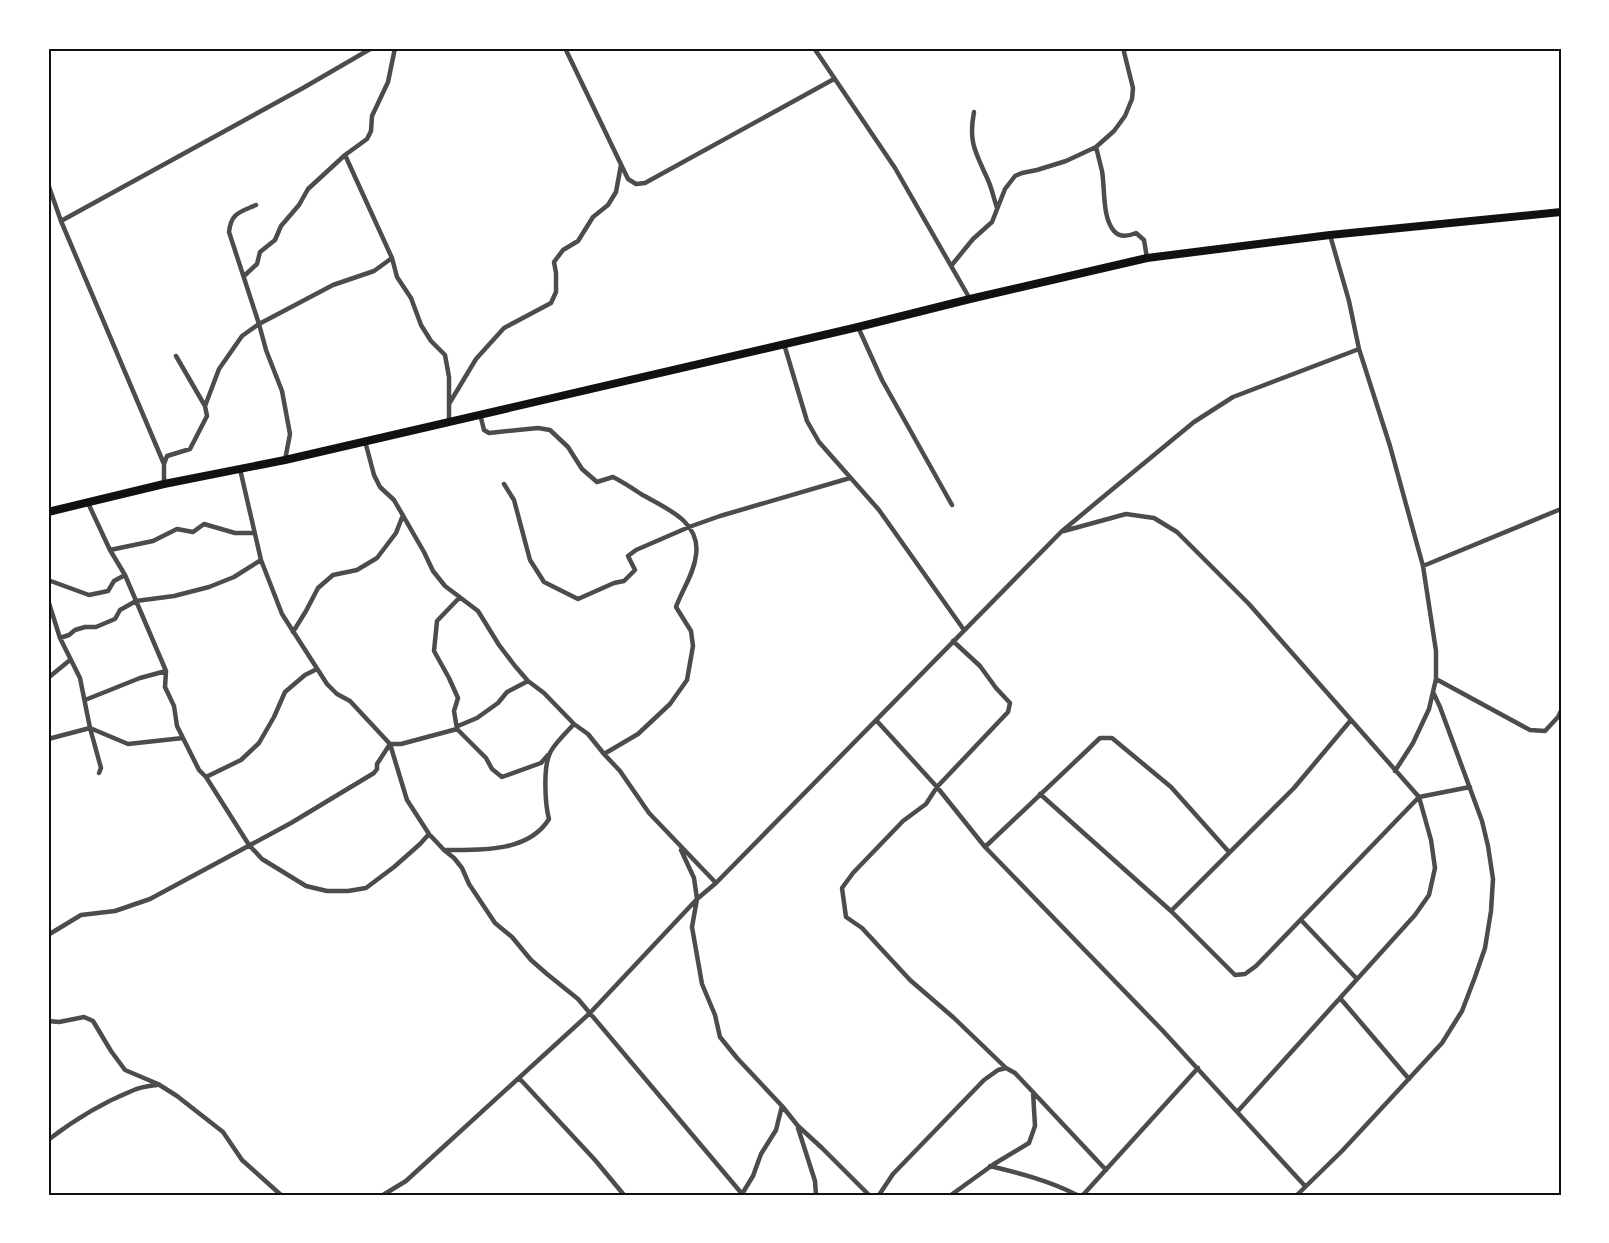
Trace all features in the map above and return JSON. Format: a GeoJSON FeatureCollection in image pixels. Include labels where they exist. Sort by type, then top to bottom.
{"type":"FeatureCollection","features":[{"type":"Feature","properties":{"kind":"main road"},"geometry":{"type":"LineString","coordinates":[[48,512],[164,484],[285,460],[1147,258],[1330,235],[1561,212]]}},
{"type":"Feature","properties":{"kind":"street"},"geometry":{"type":"LineString","coordinates":[[61,221],[372,48]]}},
{"type":"Feature","properties":{"kind":"street"},"geometry":{"type":"LineString","coordinates":[[244,276],[257,264],[260,252],[275,240],[281,226],[299,205],[308,189],[345,155],[367,139],[371,131],[372,116],[388,82],[395,48]]}},
{"type":"Feature","properties":{"kind":"street"},"geometry":{"type":"LineString","coordinates":[[565,48],[627,179],[636,184],[645,183],[834,79]]}},
{"type":"Feature","properties":{"kind":"street"},"geometry":{"type":"LineString","coordinates":[[814,48],[895,168],[970,299]]}},
{"type":"Feature","properties":{"kind":"street"},"geometry":{"type":"LineString","coordinates":[[951,266],[974,238],[992,222],[1005,189],[1015,176],[1066,161],[1096,147],[1114,131],[1125,116],[1132,99],[1133,88],[1125,48]]}},
{"type":"Feature","properties":{"kind":"street"},"geometry":{"type":"LineString","coordinates":[[974,112],[971,139],[997,208]]}},
{"type":"Feature","properties":{"kind":"street"},"geometry":{"type":"LineString","coordinates":[[1096,147],[1102,171],[1108,218],[1114,231],[1120,236],[1136,233],[1144,240],[1147,258]]}},
{"type":"Feature","properties":{"kind":"street"},"geometry":{"type":"LineString","coordinates":[[345,155],[392,258],[397,277],[411,298],[431,340],[445,356],[449,377],[449,421]]}},
{"type":"Feature","properties":{"kind":"street"},"geometry":{"type":"LineString","coordinates":[[449,404],[476,359],[504,328],[551,303],[556,292],[554,262],[563,250],[578,241],[593,217],[608,205],[616,192],[621,165]]}},
{"type":"Feature","properties":{"kind":"street"},"geometry":{"type":"LineString","coordinates":[[48,184],[61,221],[164,464]]}},
{"type":"Feature","properties":{"kind":"street"},"geometry":{"type":"LineString","coordinates":[[256,205],[235,215],[230,222],[230,232],[260,324],[266,350],[282,391],[290,434],[285,460]]}},
{"type":"Feature","properties":{"kind":"street"},"geometry":{"type":"LineString","coordinates":[[1330,235],[1349,301],[1359,349],[1390,446],[1423,566],[1436,651],[1436,679],[1429,709],[1413,743],[1395,771]]}},
{"type":"Feature","properties":{"kind":"street"},"geometry":{"type":"LineString","coordinates":[[205,406],[219,369],[242,336],[333,285],[374,271],[392,258]]}},
{"type":"Feature","properties":{"kind":"street"},"geometry":{"type":"LineString","coordinates":[[858,327],[882,380],[952,505]]}},
{"type":"Feature","properties":{"kind":"street"},"geometry":{"type":"LineString","coordinates":[[784,344],[807,421],[819,442],[879,510],[964,630]]}},
{"type":"Feature","properties":{"kind":"street"},"geometry":{"type":"LineString","coordinates":[[383,1195],[406,1181],[590,1013],[697,899],[716,883],[1061,532],[1194,423],[1233,397],[1359,349]]}},
{"type":"Feature","properties":{"kind":"street"},"geometry":{"type":"LineString","coordinates":[[164,484],[164,464],[167,456],[190,449],[207,416],[205,406],[176,356]]}},
{"type":"Feature","properties":{"kind":"street"},"geometry":{"type":"LineString","coordinates":[[480,414],[484,430],[489,433],[538,428],[550,430],[568,447],[582,469],[597,482],[613,477],[674,512],[689,527],[696,541],[693,568],[676,607],[691,630],[693,646],[687,680],[670,704],[638,734],[604,754]]}},
{"type":"Feature","properties":{"kind":"street"},"geometry":{"type":"LineString","coordinates":[[365,441],[374,475],[380,487],[394,500],[433,571],[445,586],[478,611],[499,645],[528,681],[588,734],[620,771],[650,813],[716,883]]}},
{"type":"Feature","properties":{"kind":"street"},"geometry":{"type":"LineString","coordinates":[[240,469],[261,560],[282,614],[327,684],[350,701],[390,744],[407,800],[429,834],[462,868],[469,884],[495,923],[512,937],[531,960],[578,999],[743,1194],[761,1154],[776,1130],[782,1106]]}},
{"type":"Feature","properties":{"kind":"street"},"geometry":{"type":"LineString","coordinates":[[504,484],[514,500],[530,560],[544,582],[578,599],[624,581],[635,570],[628,556],[636,550],[689,527],[850,478]]}},
{"type":"Feature","properties":{"kind":"street"},"geometry":{"type":"LineString","coordinates":[[88,503],[110,550],[125,575],[166,671],[165,687],[174,706],[177,726],[199,770],[206,777],[249,845],[261,859],[306,886],[327,891],[348,891],[366,888],[429,834]]}},
{"type":"Feature","properties":{"kind":"street"},"geometry":{"type":"LineString","coordinates":[[1423,566],[1561,509]]}},
{"type":"Feature","properties":{"kind":"street"},"geometry":{"type":"LineString","coordinates":[[1061,532],[1126,514],[1154,518],[1177,532],[1249,604],[1419,797],[1431,840],[1435,868],[1429,894],[1415,915],[1238,1111]]}},
{"type":"Feature","properties":{"kind":"street"},"geometry":{"type":"LineString","coordinates":[[293,632],[318,588],[333,575],[357,570],[377,558],[396,533],[403,515]]}},
{"type":"Feature","properties":{"kind":"street"},"geometry":{"type":"LineString","coordinates":[[110,550],[153,541],[177,529],[193,532],[204,524],[235,533],[254,533]]}},
{"type":"Feature","properties":{"kind":"street"},"geometry":{"type":"LineString","coordinates":[[60,638],[75,630],[96,627],[115,619],[120,610],[136,601],[174,596],[209,587],[234,577],[261,560]]}},
{"type":"Feature","properties":{"kind":"street"},"geometry":{"type":"LineString","coordinates":[[48,580],[89,595],[108,591],[114,581],[125,575]]}},
{"type":"Feature","properties":{"kind":"street"},"geometry":{"type":"LineString","coordinates":[[459,598],[437,621],[434,651],[458,698],[454,711],[457,727],[486,758],[492,769],[502,777],[541,763],[574,724]]}},
{"type":"Feature","properties":{"kind":"street"},"geometry":{"type":"LineString","coordinates":[[48,600],[60,638],[80,678],[101,768],[99,773]]}},
{"type":"Feature","properties":{"kind":"street"},"geometry":{"type":"LineString","coordinates":[[953,641],[980,666],[1010,703],[1008,712],[938,787],[926,804],[903,820],[853,873],[842,888],[846,917],[862,928],[910,980],[1015,1074],[1106,1170]]}},
{"type":"Feature","properties":{"kind":"street"},"geometry":{"type":"LineString","coordinates":[[48,678],[70,660]]}},
{"type":"Feature","properties":{"kind":"street"},"geometry":{"type":"LineString","coordinates":[[206,777],[241,760],[259,743],[285,692],[305,675],[317,669]]}},
{"type":"Feature","properties":{"kind":"street"},"geometry":{"type":"LineString","coordinates":[[85,700],[140,678],[166,671]]}},
{"type":"Feature","properties":{"kind":"street"},"geometry":{"type":"LineString","coordinates":[[1436,679],[1530,730],[1545,731],[1561,711]]}},
{"type":"Feature","properties":{"kind":"street"},"geometry":{"type":"LineString","coordinates":[[390,744],[401,744],[457,727],[477,718],[498,703],[507,692],[528,681]]}},
{"type":"Feature","properties":{"kind":"street"},"geometry":{"type":"LineString","coordinates":[[1297,1195],[1342,1151],[1442,1042],[1462,1011],[1485,948],[1493,879],[1482,821],[1433,692]]}},
{"type":"Feature","properties":{"kind":"street"},"geometry":{"type":"LineString","coordinates":[[876,720],[938,787],[985,847],[1198,1068],[1305,1186]]}},
{"type":"Feature","properties":{"kind":"street"},"geometry":{"type":"LineString","coordinates":[[1171,911],[1293,788],[1351,720]]}},
{"type":"Feature","properties":{"kind":"street"},"geometry":{"type":"LineString","coordinates":[[48,739],[90,728],[128,744],[183,738]]}},
{"type":"Feature","properties":{"kind":"street"},"geometry":{"type":"LineString","coordinates":[[985,847],[1100,738],[1112,738],[1171,787],[1229,852]]}},
{"type":"Feature","properties":{"kind":"street"},"geometry":{"type":"LineString","coordinates":[[48,935],[81,915],[115,911],[150,899],[291,823],[374,773],[390,744]]}},
{"type":"Feature","properties":{"kind":"street"},"geometry":{"type":"LineString","coordinates":[[444,850],[511,846],[543,828],[549,819],[546,808],[546,772],[550,753]]}},
{"type":"Feature","properties":{"kind":"street"},"geometry":{"type":"LineString","coordinates":[[1040,794],[1171,911],[1234,975],[1245,974],[1256,966],[1419,797],[1470,787]]}},
{"type":"Feature","properties":{"kind":"street"},"geometry":{"type":"LineString","coordinates":[[680,846],[694,878],[697,899],[692,927],[698,964],[702,984],[715,1015],[720,1037],[798,1126],[869,1195]]}},
{"type":"Feature","properties":{"kind":"street"},"geometry":{"type":"LineString","coordinates":[[1301,920],[1357,979]]}},
{"type":"Feature","properties":{"kind":"street"},"geometry":{"type":"LineString","coordinates":[[1340,998],[1408,1079]]}},
{"type":"Feature","properties":{"kind":"street"},"geometry":{"type":"LineString","coordinates":[[48,1021],[59,1022],[84,1017],[93,1021],[111,1052],[125,1070],[158,1084],[177,1096],[223,1132],[242,1160],[280,1195]]}},
{"type":"Feature","properties":{"kind":"street"},"geometry":{"type":"LineString","coordinates":[[879,1195],[894,1174],[984,1080],[998,1070],[1006,1068]]}},
{"type":"Feature","properties":{"kind":"street"},"geometry":{"type":"LineString","coordinates":[[1083,1195],[1198,1068]]}},
{"type":"Feature","properties":{"kind":"street"},"geometry":{"type":"LineString","coordinates":[[519,1078],[624,1195]]}},
{"type":"Feature","properties":{"kind":"street"},"geometry":{"type":"LineString","coordinates":[[48,1140],[99,1107],[135,1090],[158,1084]]}},
{"type":"Feature","properties":{"kind":"street"},"geometry":{"type":"LineString","coordinates":[[951,1195],[990,1166],[1029,1143],[1035,1126],[1033,1092]]}},
{"type":"Feature","properties":{"kind":"street"},"geometry":{"type":"LineString","coordinates":[[798,1126],[816,1181],[816,1195]]}},
{"type":"Feature","properties":{"kind":"street"},"geometry":{"type":"LineString","coordinates":[[990,1166],[1017,1173],[1077,1195]]}}]}
